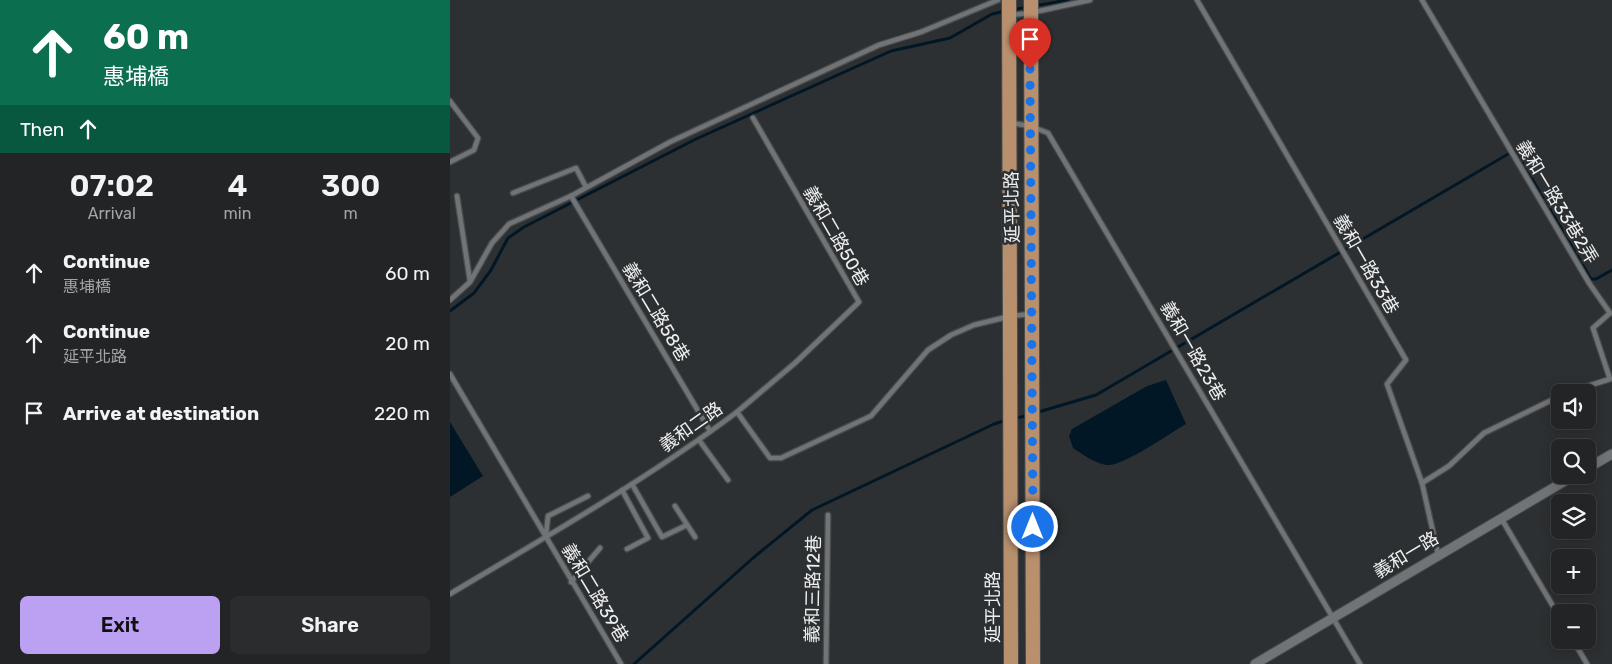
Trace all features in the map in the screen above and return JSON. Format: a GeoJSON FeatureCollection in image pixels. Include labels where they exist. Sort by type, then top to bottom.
{"type":"FeatureCollection","features":[{"type":"Feature","properties":{"kind":"main road","name":"延平北路"},"geometry":{"type":"LineString","coordinates":[[1009,0],[1011,664]]}},
{"type":"Feature","properties":{"kind":"main road","name":"延平北路"},"geometry":{"type":"LineString","coordinates":[[1030,7],[1033,664]]}},
{"type":"Feature","properties":{"kind":"street"},"geometry":{"type":"LineString","coordinates":[[1596,463],[1612,454]]}},
{"type":"Feature","properties":{"kind":"street","name":"義和一路"},"geometry":{"type":"LineString","coordinates":[[1254,664],[1560,484]]}},
{"type":"Feature","properties":{"kind":"lane"},"geometry":{"type":"LineString","coordinates":[[450,300],[470,282],[492,243],[509,224],[572,197],[670,142],[879,45],[921,32],[998,0]]}},
{"type":"Feature","properties":{"kind":"lane"},"geometry":{"type":"LineString","coordinates":[[1009,15],[1030,7],[1090,0]]}},
{"type":"Feature","properties":{"kind":"lane","name":"義和一路33巷"},"geometry":{"type":"LineString","coordinates":[[1197,0],[1406,360],[1387,384],[1422,483],[1438,554]]}},
{"type":"Feature","properties":{"kind":"lane","name":"義和一路33巷2弄"},"geometry":{"type":"LineString","coordinates":[[1422,0],[1589,283],[1610,313],[1593,328],[1610,379],[1594,384]]}},
{"type":"Feature","properties":{"kind":"lane"},"geometry":{"type":"LineString","coordinates":[[450,101],[478,138],[474,150],[450,162]]}},
{"type":"Feature","properties":{"kind":"lane","name":"義和二路50巷"},"geometry":{"type":"LineString","coordinates":[[736,412],[795,363],[859,302],[753,118]]}},
{"type":"Feature","properties":{"kind":"lane","name":"義和一路23巷"},"geometry":{"type":"LineString","coordinates":[[1010,123],[1030,126],[1048,133],[1360,664]]}},
{"type":"Feature","properties":{"kind":"lane"},"geometry":{"type":"LineString","coordinates":[[513,194],[576,168],[586,188]]}},
{"type":"Feature","properties":{"kind":"lane"},"geometry":{"type":"LineString","coordinates":[[456,196],[470,282]]}},
{"type":"Feature","properties":{"kind":"lane","name":"義和二路58巷"},"geometry":{"type":"LineString","coordinates":[[572,197],[710,432]]}},
{"type":"Feature","properties":{"kind":"lane","name":"義和二路"},"geometry":{"type":"LineString","coordinates":[[450,594],[632,484],[699,440],[736,412],[770,458],[781,458],[871,416],[928,350],[951,335],[974,325],[1011,316],[1032,314]]}},
{"type":"Feature","properties":{"kind":"lane","name":"義和二路39巷"},"geometry":{"type":"LineString","coordinates":[[450,374],[621,664]]}},
{"type":"Feature","properties":{"kind":"lane"},"geometry":{"type":"LineString","coordinates":[[1422,483],[1450,466],[1484,433],[1551,400]]}},
{"type":"Feature","properties":{"kind":"lane"},"geometry":{"type":"LineString","coordinates":[[699,440],[728,480]]}},
{"type":"Feature","properties":{"kind":"lane"},"geometry":{"type":"LineString","coordinates":[[632,484],[662,537],[687,525]]}},
{"type":"Feature","properties":{"kind":"lane"},"geometry":{"type":"LineString","coordinates":[[622,490],[648,538],[628,549]]}},
{"type":"Feature","properties":{"kind":"lane"},"geometry":{"type":"LineString","coordinates":[[546,536],[548,516],[588,496]]}},
{"type":"Feature","properties":{"kind":"lane"},"geometry":{"type":"LineString","coordinates":[[675,506],[695,537]]}},
{"type":"Feature","properties":{"kind":"lane","name":"義和三路12巷"},"geometry":{"type":"LineString","coordinates":[[826,664],[828,515]]}},
{"type":"Feature","properties":{"kind":"lane"},"geometry":{"type":"LineString","coordinates":[[1501,518],[1552,604]]}},
{"type":"Feature","properties":{"kind":"lane"},"geometry":{"type":"LineString","coordinates":[[571,582],[600,548]]}},
{"type":"Feature","properties":{"kind":"lane"},"geometry":{"type":"LineString","coordinates":[[1578,649],[1587,664]]}},
{"type":"Feature","properties":{"kind":"water"},"geometry":{"type":"Polygon","coordinates":[[[1166,380],[1186,424],[1135,455],[1114,464],[1098,463],[1073,448],[1069,436],[1072,429],[1147,386],[1166,380]]]}},
{"type":"Feature","properties":{"kind":"water"},"geometry":{"type":"Polygon","coordinates":[[[450,422],[483,476],[450,497],[450,422]]]}},
{"type":"Feature","properties":{"kind":"waterway"},"geometry":{"type":"LineString","coordinates":[[1034,6],[1068,0]]}},
{"type":"Feature","properties":{"kind":"waterway"},"geometry":{"type":"LineString","coordinates":[[1012,10],[1028,7]]}},
{"type":"Feature","properties":{"kind":"waterway"},"geometry":{"type":"LineString","coordinates":[[450,311],[474,293],[491,270],[508,238],[524,227],[696,139],[891,51],[950,38],[992,14],[1006,11]]}},
{"type":"Feature","properties":{"kind":"waterway"},"geometry":{"type":"LineString","coordinates":[[1035,413],[1096,395],[1515,150],[1591,279],[1596,279],[1612,270]]}},
{"type":"Feature","properties":{"kind":"waterway"},"geometry":{"type":"LineString","coordinates":[[1013,419],[1029,415]]}},
{"type":"Feature","properties":{"kind":"waterway"},"geometry":{"type":"LineString","coordinates":[[634,664],[753,558],[812,510],[994,424],[1007,420]]}},
{"type":"Feature","properties":{"kind":"route"},"geometry":{"type":"LineString","coordinates":[[1030,69],[1033,527]]}}]}
